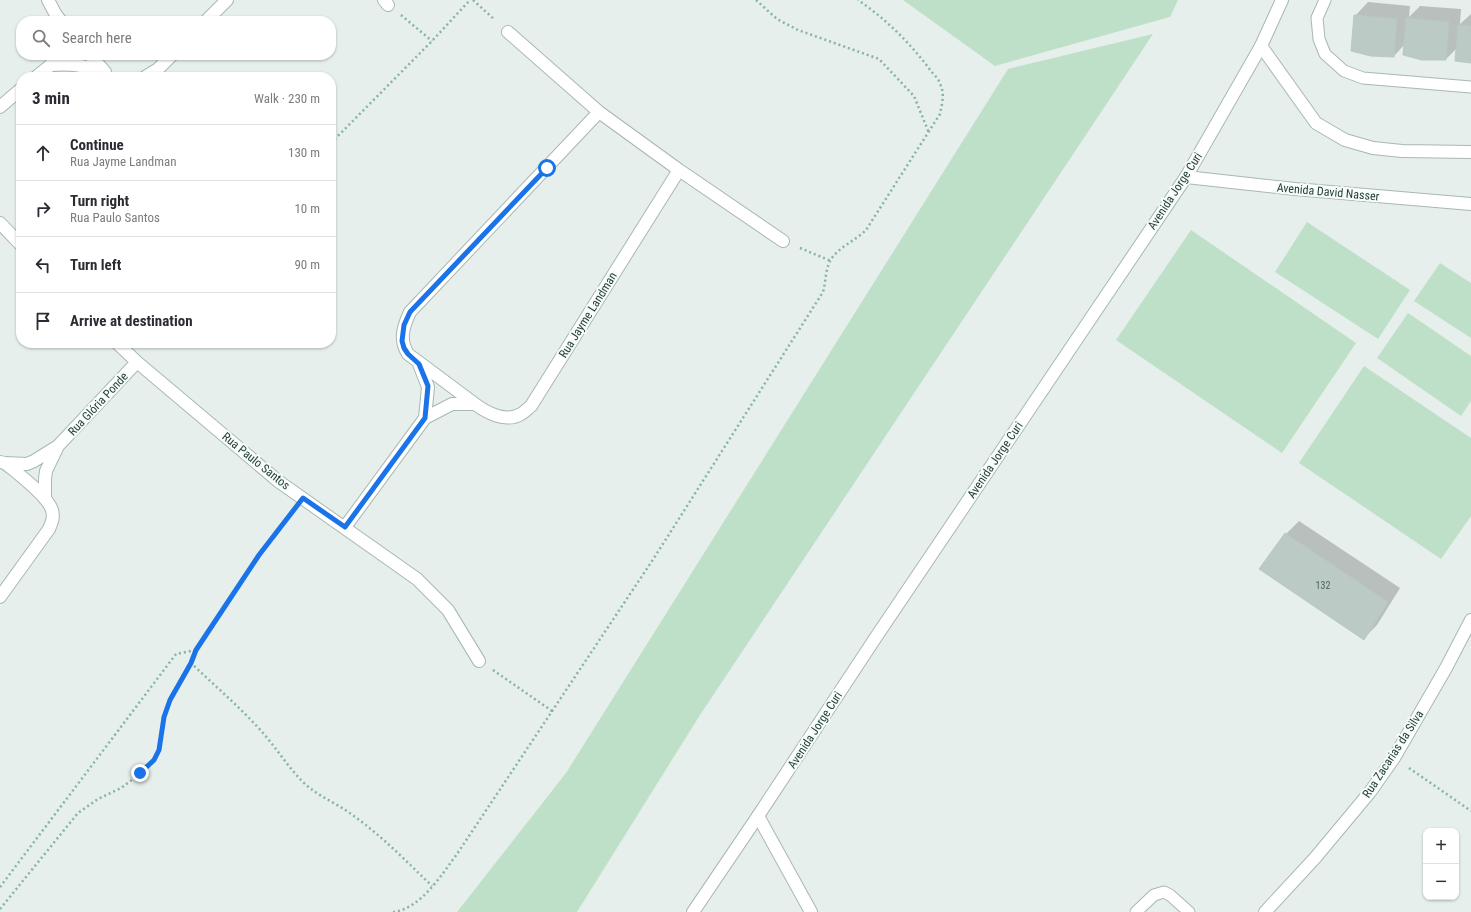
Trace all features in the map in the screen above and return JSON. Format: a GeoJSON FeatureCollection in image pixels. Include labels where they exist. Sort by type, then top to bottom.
{"type":"FeatureCollection","features":[{"type":"Feature","properties":{"kind":"street"},"geometry":{"type":"LineString","coordinates":[[48,0],[56,16]]}},
{"type":"Feature","properties":{"kind":"street"},"geometry":{"type":"LineString","coordinates":[[211,16],[227,0]]}},
{"type":"Feature","properties":{"kind":"street","name":"Avenida Jorge Curi"},"geometry":{"type":"LineString","coordinates":[[693,912],[876,637],[1186,177],[1261,46],[1282,0]]}},
{"type":"Feature","properties":{"kind":"street"},"geometry":{"type":"LineString","coordinates":[[508,32],[599,112],[679,170],[783,240]]}},
{"type":"Feature","properties":{"kind":"street"},"geometry":{"type":"LineString","coordinates":[[1261,46],[1316,122],[1345,140],[1373,148],[1402,151],[1471,152]]}},
{"type":"Feature","properties":{"kind":"street"},"geometry":{"type":"LineString","coordinates":[[41,72],[53,60],[68,64],[81,65],[100,72]]}},
{"type":"Feature","properties":{"kind":"street"},"geometry":{"type":"LineString","coordinates":[[94,60],[105,72]]}},
{"type":"Feature","properties":{"kind":"street"},"geometry":{"type":"LineString","coordinates":[[153,72],[167,60]]}},
{"type":"Feature","properties":{"kind":"street"},"geometry":{"type":"LineString","coordinates":[[0,107],[16,94]]}},
{"type":"Feature","properties":{"kind":"street","name":"Rua Jayme Landman"},"geometry":{"type":"LineString","coordinates":[[599,112],[410,312],[404,325],[402,341],[408,354],[419,364],[485,411],[497,416],[510,417],[521,414],[531,406],[679,170]]}},
{"type":"Feature","properties":{"kind":"street","name":"Avenida David Nasser"},"geometry":{"type":"LineString","coordinates":[[1186,177],[1295,189],[1471,204]]}},
{"type":"Feature","properties":{"kind":"street"},"geometry":{"type":"LineString","coordinates":[[0,223],[16,240]]}},
{"type":"Feature","properties":{"kind":"street","name":"Rua Paulo Santos"},"geometry":{"type":"LineString","coordinates":[[122,348],[278,481],[417,579],[448,610],[479,660]]}},
{"type":"Feature","properties":{"kind":"street","name":"Rua Glória Ponde"},"geometry":{"type":"LineString","coordinates":[[2,463],[27,464],[58,446],[137,362]]}},
{"type":"Feature","properties":{"kind":"street","name":"Rua Jayme Landman"},"geometry":{"type":"LineString","coordinates":[[419,364],[428,386],[425,418]]}},
{"type":"Feature","properties":{"kind":"street"},"geometry":{"type":"LineString","coordinates":[[345,527],[425,418],[452,404],[475,404]]}},
{"type":"Feature","properties":{"kind":"street","name":"Rua Glória Ponde"},"geometry":{"type":"LineString","coordinates":[[45,499],[46,471],[58,446]]}},
{"type":"Feature","properties":{"kind":"street","name":"Rua Glória Ponde"},"geometry":{"type":"LineString","coordinates":[[0,597],[49,529],[53,519],[52,509],[45,499],[28,482],[2,463]]}},
{"type":"Feature","properties":{"kind":"street","name":"Rua Zacarias da Silva"},"geometry":{"type":"LineString","coordinates":[[1265,912],[1315,858],[1370,792],[1394,758],[1446,668],[1471,620]]}},
{"type":"Feature","properties":{"kind":"street"},"geometry":{"type":"LineString","coordinates":[[758,816],[811,912]]}},
{"type":"Feature","properties":{"kind":"lane"},"geometry":{"type":"LineString","coordinates":[[1325,0],[1317,18],[1319,40],[1325,54],[1344,71],[1363,78],[1471,87]]}},
{"type":"Feature","properties":{"kind":"lane"},"geometry":{"type":"LineString","coordinates":[[1136,912],[1154,895],[1164,892],[1170,895],[1189,912]]}},
{"type":"Feature","properties":{"kind":"path"},"geometry":{"type":"LineString","coordinates":[[336,138],[432,41],[470,0]]}},
{"type":"Feature","properties":{"kind":"path"},"geometry":{"type":"LineString","coordinates":[[473,0],[481,7]]}},
{"type":"Feature","properties":{"kind":"path"},"geometry":{"type":"LineString","coordinates":[[756,0],[777,19],[798,30],[879,59],[914,96],[929,133]]}},
{"type":"Feature","properties":{"kind":"path"},"geometry":{"type":"LineString","coordinates":[[394,912],[408,907],[418,901],[457,854],[654,558],[823,292],[826,282],[826,273],[831,261],[839,250],[858,239],[866,230],[940,114],[943,101],[941,84],[923,61],[895,30],[858,0]]}},
{"type":"Feature","properties":{"kind":"path"},"geometry":{"type":"LineString","coordinates":[[386,2],[432,41]]}},
{"type":"Feature","properties":{"kind":"path"},"geometry":{"type":"LineString","coordinates":[[812,253],[831,261]]}},
{"type":"Feature","properties":{"kind":"path"},"geometry":{"type":"LineString","coordinates":[[0,909],[78,813],[98,799],[121,788],[154,760],[159,750],[164,717],[170,700],[191,663],[196,650],[259,555],[303,498]]}},
{"type":"Feature","properties":{"kind":"path"},"geometry":{"type":"LineString","coordinates":[[0,887],[176,654],[196,650]]}},
{"type":"Feature","properties":{"kind":"path"},"geometry":{"type":"LineString","coordinates":[[479,660],[552,711]]}},
{"type":"Feature","properties":{"kind":"path"},"geometry":{"type":"LineString","coordinates":[[191,663],[264,734],[291,769],[304,783],[320,796],[349,812],[369,827],[432,886]]}},
{"type":"Feature","properties":{"kind":"path"},"geometry":{"type":"LineString","coordinates":[[1394,758],[1471,811]]}},
{"type":"Feature","properties":{"kind":"green space"},"geometry":{"type":"Polygon","coordinates":[[[903,0],[1178,0],[1170,17],[995,66],[903,0]]]}},
{"type":"Feature","properties":{"kind":"green space"},"geometry":{"type":"Polygon","coordinates":[[[1153,34],[700,715],[577,912],[457,912],[566,773],[1008,69],[1153,34]]]}},
{"type":"Feature","properties":{"kind":"green space"},"geometry":{"type":"Polygon","coordinates":[[[1307,222],[1410,290],[1378,339],[1275,272],[1307,222]]]}},
{"type":"Feature","properties":{"kind":"green space"},"geometry":{"type":"Polygon","coordinates":[[[1191,230],[1356,343],[1282,453],[1116,340],[1191,230]]]}},
{"type":"Feature","properties":{"kind":"green space"},"geometry":{"type":"Polygon","coordinates":[[[1440,263],[1471,283],[1471,338],[1414,301],[1440,263]]]}},
{"type":"Feature","properties":{"kind":"green space"},"geometry":{"type":"Polygon","coordinates":[[[1408,313],[1471,356],[1471,401],[1461,416],[1377,358],[1408,313]]]}},
{"type":"Feature","properties":{"kind":"green space"},"geometry":{"type":"Polygon","coordinates":[[[1364,366],[1471,438],[1471,516],[1441,559],[1299,463],[1364,366]]]}},
{"type":"Feature","properties":{"kind":"building"},"geometry":{"type":"Polygon","coordinates":[[[1354,15],[1397,19],[1394,57],[1371,56],[1351,51],[1354,15]]]}},
{"type":"Feature","properties":{"kind":"building"},"geometry":{"type":"Polygon","coordinates":[[[1406,18],[1449,22],[1446,60],[1422,60],[1403,55],[1406,18]]]}},
{"type":"Feature","properties":{"kind":"building"},"geometry":{"type":"Polygon","coordinates":[[[1458,25],[1471,26],[1471,63],[1455,61],[1458,25]]]}},
{"type":"Feature","properties":{"kind":"building"},"geometry":{"type":"Polygon","coordinates":[[[1285,533],[1388,602],[1364,640],[1259,569],[1285,533]]]}},
{"type":"Feature","properties":{"kind":"route"},"geometry":{"type":"LineString","coordinates":[[140,773],[154,760],[159,750],[164,717],[170,700],[191,663],[196,650],[259,555],[303,498],[345,527],[425,418],[428,386],[419,364],[408,354],[402,341],[404,325],[410,312],[547,168]]}}]}
